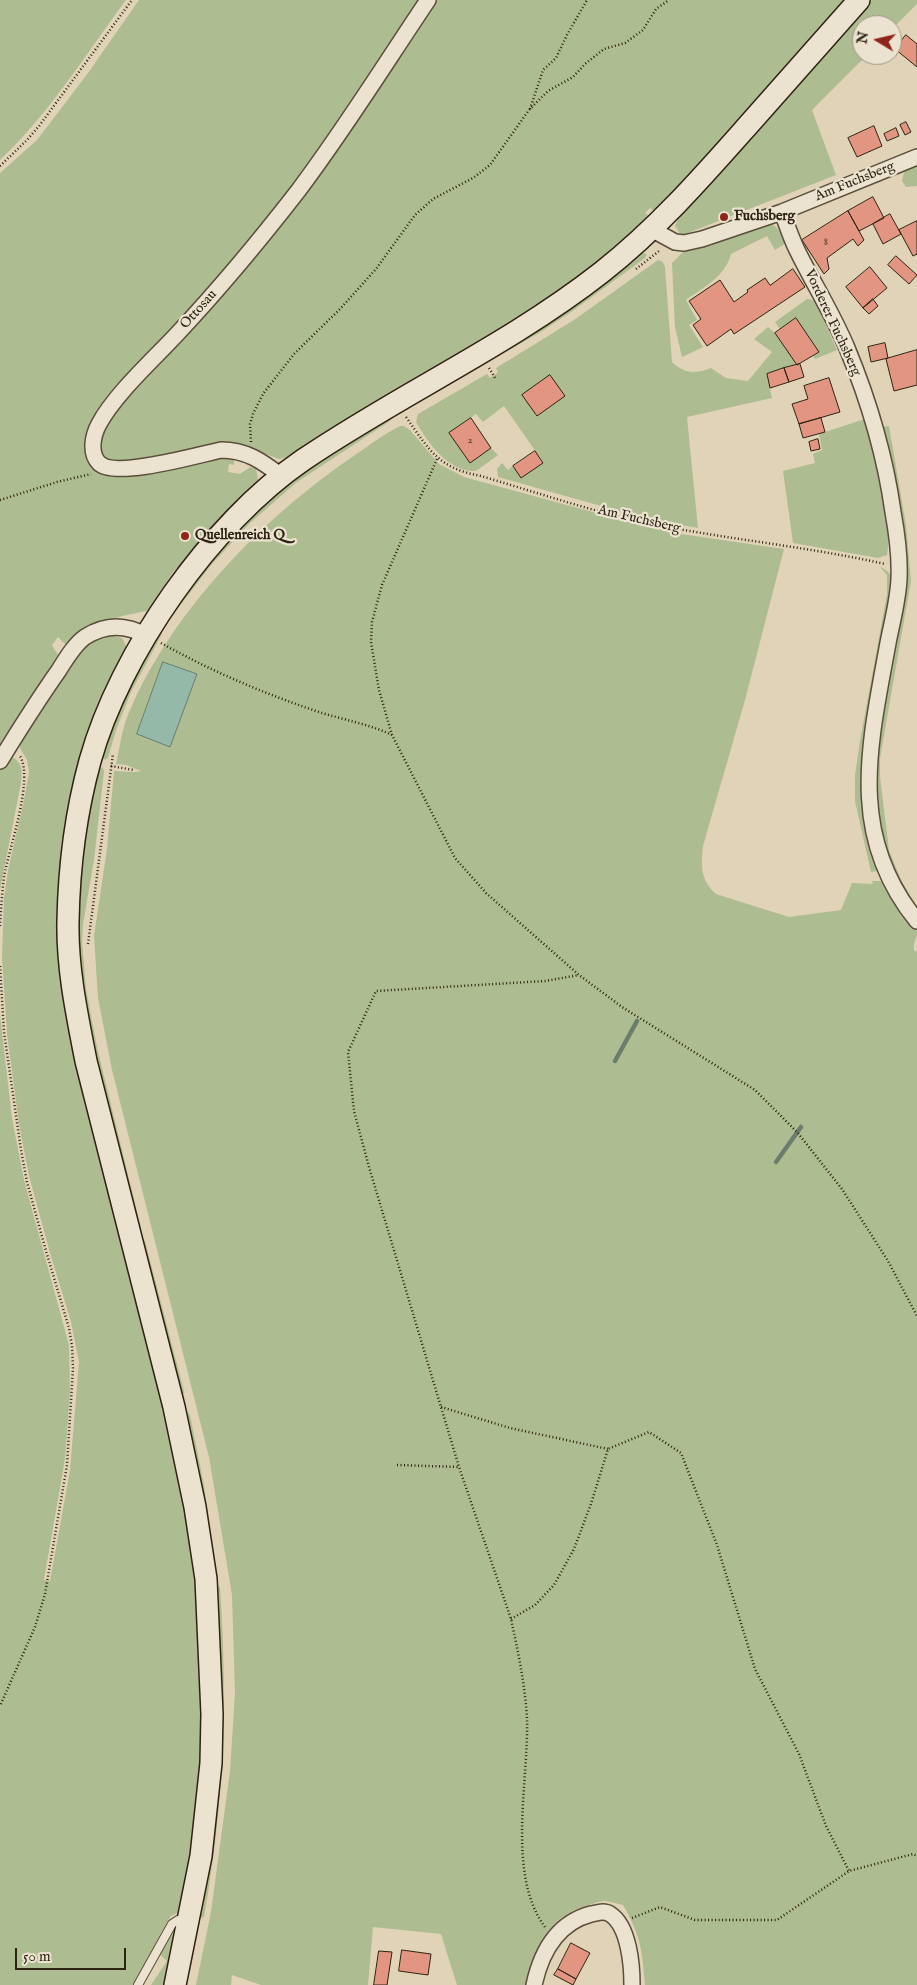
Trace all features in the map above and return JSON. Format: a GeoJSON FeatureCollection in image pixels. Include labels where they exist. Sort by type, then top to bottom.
{"type":"FeatureCollection","features":[{"type":"Feature","properties":{"kind":"main road"},"geometry":{"type":"LineString","coordinates":[[176,1985],[201,1856],[211,1763],[212,1714],[206,1579],[195,1507],[176,1416],[86,1061],[73,992],[67,925],[73,850],[78,814],[90,758],[108,711],[131,663],[153,639],[182,582],[228,527],[281,476],[347,432],[552,309],[602,272],[653,230],[858,0]]}},
{"type":"Feature","properties":{"kind":"street","name":"Ottosau"},"geometry":{"type":"LineString","coordinates":[[114,469],[103,467],[99,464],[93,451],[94,435],[105,414],[201,308],[280,213],[319,161],[428,0]]}},
{"type":"Feature","properties":{"kind":"street","name":"Am Fuchsberg"},"geometry":{"type":"LineString","coordinates":[[653,230],[671,241],[689,242],[782,212],[917,157]]}},
{"type":"Feature","properties":{"kind":"street","name":"Vorderer Fuchsberg"},"geometry":{"type":"LineString","coordinates":[[782,212],[797,250],[848,349],[871,411],[885,464],[893,511],[899,568],[896,599],[875,723],[868,795],[874,833],[883,866],[893,887],[917,921]]}},
{"type":"Feature","properties":{"kind":"street"},"geometry":{"type":"LineString","coordinates":[[114,469],[158,464],[221,450],[239,451],[258,460],[281,476]]}},
{"type":"Feature","properties":{"kind":"street"},"geometry":{"type":"LineString","coordinates":[[0,761],[48,685],[84,638],[99,630],[117,626],[130,628],[153,639]]}},
{"type":"Feature","properties":{"kind":"street"},"geometry":{"type":"LineString","coordinates":[[534,1985],[544,1953],[553,1937],[566,1926],[586,1915],[600,1912],[608,1912],[619,1923],[629,1950],[632,1985]]}},
{"type":"Feature","properties":{"kind":"lane"},"geometry":{"type":"LineString","coordinates":[[138,1985],[172,1924],[178,1920],[189,1920]]}},
{"type":"Feature","properties":{"kind":"path"},"geometry":{"type":"LineString","coordinates":[[0,166],[39,126],[132,0]]}},
{"type":"Feature","properties":{"kind":"path"},"geometry":{"type":"LineString","coordinates":[[529,110],[543,70],[556,58],[587,0]]}},
{"type":"Feature","properties":{"kind":"path"},"geometry":{"type":"LineString","coordinates":[[258,460],[251,443],[250,424],[263,394],[294,354],[340,309],[376,269],[414,215],[433,200],[473,178],[490,165],[529,110],[548,90],[573,77],[585,64],[604,49],[625,43],[643,30],[656,10],[669,0]]}},
{"type":"Feature","properties":{"kind":"path","name":"Am Fuchsberg"},"geometry":{"type":"LineString","coordinates":[[405,416],[437,459],[464,473],[481,476],[640,521],[686,531],[844,555],[899,568]]}},
{"type":"Feature","properties":{"kind":"path"},"geometry":{"type":"LineString","coordinates":[[437,459],[382,585],[372,622],[374,662],[381,699],[392,735],[455,858],[486,893],[579,975],[622,1007],[755,1090],[797,1132],[842,1189],[888,1261],[917,1316]]}},
{"type":"Feature","properties":{"kind":"path"},"geometry":{"type":"LineString","coordinates":[[0,500],[57,482],[114,469]]}},
{"type":"Feature","properties":{"kind":"path"},"geometry":{"type":"LineString","coordinates":[[153,639],[197,663],[236,680],[320,712],[376,727],[392,735]]}},
{"type":"Feature","properties":{"kind":"path"},"geometry":{"type":"LineString","coordinates":[[0,926],[4,877],[24,788],[25,769],[22,759]]}},
{"type":"Feature","properties":{"kind":"path"},"geometry":{"type":"LineString","coordinates":[[110,766],[134,770]]}},
{"type":"Feature","properties":{"kind":"path"},"geometry":{"type":"LineString","coordinates":[[0,966],[4,1032],[21,1150],[27,1182],[43,1242],[69,1328],[73,1368],[68,1465],[45,1594],[35,1627],[0,1706]]}},
{"type":"Feature","properties":{"kind":"path"},"geometry":{"type":"LineString","coordinates":[[553,1937],[538,1918],[529,1896],[524,1874],[523,1820],[526,1717],[523,1680],[511,1620],[459,1467],[364,1149],[354,1111],[348,1052],[376,991],[545,981],[579,975]]}},
{"type":"Feature","properties":{"kind":"path"},"geometry":{"type":"LineString","coordinates":[[441,1407],[510,1428],[608,1449],[649,1432],[681,1453],[717,1545],[755,1669],[800,1754],[826,1826],[849,1871]]}},
{"type":"Feature","properties":{"kind":"path"},"geometry":{"type":"LineString","coordinates":[[511,1620],[534,1605],[554,1585],[574,1549],[591,1504],[608,1449]]}},
{"type":"Feature","properties":{"kind":"path"},"geometry":{"type":"LineString","coordinates":[[397,1465],[459,1467]]}},
{"type":"Feature","properties":{"kind":"path"},"geometry":{"type":"LineString","coordinates":[[619,1923],[660,1907],[695,1920],[777,1920],[849,1871],[913,1854],[917,1856]]}},
{"type":"Feature","properties":{"kind":"shaded area"},"geometry":{"type":"Polygon","coordinates":[[[0,0],[126,0],[51,103],[0,160],[0,0]]]}},
{"type":"Feature","properties":{"kind":"shaded area"},"geometry":{"type":"Polygon","coordinates":[[[139,0],[848,0],[656,212],[650,208],[645,213],[651,218],[648,222],[580,276],[495,331],[370,404],[290,457],[279,459],[249,448],[234,455],[234,465],[229,464],[228,472],[240,474],[250,467],[256,469],[258,479],[253,489],[213,526],[174,571],[147,611],[114,618],[94,626],[75,637],[66,645],[58,637],[52,645],[58,655],[0,743],[0,173],[37,140],[88,73],[139,0]]]}},
{"type":"Feature","properties":{"kind":"shaded area"},"geometry":{"type":"Polygon","coordinates":[[[872,0],[917,0],[917,4],[902,19],[902,15],[859,15],[872,0]]]}},
{"type":"Feature","properties":{"kind":"shaded area"},"geometry":{"type":"Polygon","coordinates":[[[852,22],[852,65],[857,65],[812,110],[836,175],[686,235],[680,234],[675,226],[680,215],[852,22]]]}},
{"type":"Feature","properties":{"kind":"shaded area"},"geometry":{"type":"Polygon","coordinates":[[[917,165],[917,186],[906,187],[902,181],[904,172],[917,165]]]}},
{"type":"Feature","properties":{"kind":"shaded area"},"geometry":{"type":"Polygon","coordinates":[[[770,223],[780,232],[786,243],[775,250],[767,236],[731,254],[719,275],[707,286],[686,300],[697,320],[689,325],[703,347],[682,357],[675,327],[672,263],[685,250],[710,246],[745,230],[770,223]]]}},
{"type":"Feature","properties":{"kind":"shaded area"},"geometry":{"type":"Polygon","coordinates":[[[643,253],[647,254],[645,258],[574,310],[539,333],[490,359],[643,253]]]}},
{"type":"Feature","properties":{"kind":"shaded area"},"geometry":{"type":"Polygon","coordinates":[[[658,260],[663,262],[665,267],[672,362],[677,366],[690,372],[711,368],[726,378],[748,381],[772,352],[754,339],[768,327],[775,333],[797,365],[767,374],[772,398],[687,417],[698,528],[647,519],[498,477],[497,469],[502,463],[508,470],[513,466],[521,478],[543,462],[504,406],[483,422],[476,414],[449,433],[470,463],[491,448],[498,455],[476,471],[456,467],[440,455],[426,439],[416,422],[418,414],[487,374],[490,378],[498,372],[496,368],[574,320],[658,260]]]}},
{"type":"Feature","properties":{"kind":"shaded area"},"geometry":{"type":"Polygon","coordinates":[[[807,299],[816,302],[837,350],[815,359],[813,356],[819,352],[796,318],[780,329],[775,322],[807,299]]]}},
{"type":"Feature","properties":{"kind":"shaded area"},"geometry":{"type":"Polygon","coordinates":[[[393,416],[390,421],[297,482],[250,523],[212,564],[165,625],[184,591],[242,526],[269,500],[321,458],[393,416]]]}},
{"type":"Feature","properties":{"kind":"shaded area"},"geometry":{"type":"Polygon","coordinates":[[[865,419],[878,468],[885,508],[888,527],[887,555],[878,558],[793,543],[783,471],[815,463],[813,454],[822,450],[819,434],[865,419]]]}},
{"type":"Feature","properties":{"kind":"shaded area"},"geometry":{"type":"Polygon","coordinates":[[[400,426],[410,430],[439,464],[464,477],[644,526],[681,534],[784,549],[745,700],[703,846],[702,866],[704,878],[716,894],[789,917],[841,910],[852,883],[873,884],[872,881],[884,881],[917,931],[914,950],[917,952],[917,1985],[645,1985],[640,1944],[634,1926],[623,1905],[604,1901],[572,1911],[552,1927],[538,1947],[527,1985],[457,1985],[441,1934],[373,1927],[368,1985],[261,1985],[232,1975],[231,1985],[196,1985],[211,1912],[230,1771],[235,1693],[232,1595],[209,1457],[112,1070],[98,998],[94,936],[107,849],[114,771],[141,771],[126,765],[116,764],[125,723],[143,684],[165,645],[191,608],[220,573],[252,539],[320,480],[400,426]]]}},
{"type":"Feature","properties":{"kind":"shaded area"},"geometry":{"type":"Polygon","coordinates":[[[889,426],[906,525],[911,581],[880,758],[880,777],[889,850],[901,880],[917,907],[917,915],[892,874],[880,826],[873,778],[889,679],[887,677],[902,591],[906,589],[906,568],[882,427],[889,426]]]}},
{"type":"Feature","properties":{"kind":"shaded area"},"geometry":{"type":"Polygon","coordinates":[[[880,567],[890,574],[893,584],[862,766],[863,813],[867,838],[878,871],[871,872],[855,801],[855,775],[887,594],[887,575],[880,567]]]}},
{"type":"Feature","properties":{"kind":"shaded area"},"geometry":{"type":"Polygon","coordinates":[[[161,630],[162,634],[131,692],[116,730],[108,758],[105,760],[103,757],[120,707],[135,675],[161,630]]]}},
{"type":"Feature","properties":{"kind":"shaded area"},"geometry":{"type":"Polygon","coordinates":[[[109,635],[122,638],[126,646],[59,931],[180,1473],[196,1579],[204,1738],[194,1837],[180,1912],[171,1916],[133,1985],[0,1985],[0,1015],[12,1118],[24,1180],[69,1345],[70,1392],[65,1459],[44,1580],[50,1581],[70,1470],[79,1362],[71,1322],[29,1176],[19,1124],[7,1034],[2,958],[4,898],[8,870],[29,772],[27,760],[20,748],[20,743],[75,658],[91,642],[109,635]]]}},
{"type":"Feature","properties":{"kind":"shaded area"},"geometry":{"type":"Polygon","coordinates":[[[163,662],[197,674],[170,747],[137,734],[163,662]]]}},
{"type":"Feature","properties":{"kind":"shaded area"},"geometry":{"type":"Polygon","coordinates":[[[12,757],[20,765],[21,783],[0,890],[0,771],[7,759],[12,757]]]}},
{"type":"Feature","properties":{"kind":"shaded area"},"geometry":{"type":"Polygon","coordinates":[[[102,767],[104,771],[94,860],[83,924],[82,941],[86,989],[97,1047],[141,1228],[140,1231],[100,1082],[80,970],[78,926],[80,882],[93,791],[97,776],[102,767]]]}},
{"type":"Feature","properties":{"kind":"shaded area"},"geometry":{"type":"Polygon","coordinates":[[[142,1240],[145,1241],[184,1391],[183,1398],[142,1240]]]}},
{"type":"Feature","properties":{"kind":"shaded area"},"geometry":{"type":"Polygon","coordinates":[[[187,1411],[190,1415],[204,1485],[216,1575],[185,1413],[187,1411]]]}},
{"type":"Feature","properties":{"kind":"shaded area"},"geometry":{"type":"Polygon","coordinates":[[[217,1585],[220,1587],[224,1712],[216,1834],[204,1917],[201,1918],[199,1916],[217,1585]]]}},
{"type":"Feature","properties":{"kind":"shaded area"},"geometry":{"type":"Polygon","coordinates":[[[177,1927],[167,1985],[151,1985],[167,1961],[159,1954],[177,1927]]]}},
{"type":"Feature","properties":{"kind":"building"},"geometry":{"type":"Polygon","coordinates":[[[906,35],[917,44],[917,67],[902,55],[902,40],[906,35]]]}},
{"type":"Feature","properties":{"kind":"building"},"geometry":{"type":"Polygon","coordinates":[[[906,122],[911,132],[905,135],[900,125],[906,122]]]}},
{"type":"Feature","properties":{"kind":"building"},"geometry":{"type":"Polygon","coordinates":[[[874,126],[882,146],[857,157],[848,138],[874,126]]]}},
{"type":"Feature","properties":{"kind":"building"},"geometry":{"type":"Polygon","coordinates":[[[896,128],[899,136],[887,141],[884,134],[896,128]]]}},
{"type":"Feature","properties":{"kind":"building"},"geometry":{"type":"Polygon","coordinates":[[[873,197],[884,218],[859,231],[848,211],[873,197]]]}},
{"type":"Feature","properties":{"kind":"building"},"geometry":{"type":"Polygon","coordinates":[[[848,211],[864,240],[858,246],[853,239],[827,258],[829,269],[824,274],[802,240],[848,211]]]}},
{"type":"Feature","properties":{"kind":"building"},"geometry":{"type":"Polygon","coordinates":[[[890,214],[901,234],[883,244],[873,224],[890,214]]]}},
{"type":"Feature","properties":{"kind":"building"},"geometry":{"type":"Polygon","coordinates":[[[917,221],[917,254],[913,256],[899,230],[917,221]]]}},
{"type":"Feature","properties":{"kind":"building"},"geometry":{"type":"Polygon","coordinates":[[[896,256],[917,275],[909,284],[888,265],[896,256]]]}},
{"type":"Feature","properties":{"kind":"building"},"geometry":{"type":"Polygon","coordinates":[[[870,267],[887,288],[863,308],[846,287],[870,267]]]}},
{"type":"Feature","properties":{"kind":"building"},"geometry":{"type":"Polygon","coordinates":[[[793,269],[805,287],[734,334],[731,329],[707,346],[693,325],[701,319],[689,301],[720,280],[734,302],[748,292],[747,290],[765,278],[770,285],[793,269]]]}},
{"type":"Feature","properties":{"kind":"building"},"geometry":{"type":"Polygon","coordinates":[[[873,299],[878,306],[869,314],[863,308],[873,299]]]}},
{"type":"Feature","properties":{"kind":"building"},"geometry":{"type":"Polygon","coordinates":[[[796,318],[819,352],[797,365],[775,333],[796,318]]]}},
{"type":"Feature","properties":{"kind":"building"},"geometry":{"type":"Polygon","coordinates":[[[885,343],[888,358],[871,362],[868,347],[885,343]]]}},
{"type":"Feature","properties":{"kind":"building"},"geometry":{"type":"Polygon","coordinates":[[[917,350],[917,385],[894,391],[886,359],[917,350]]]}},
{"type":"Feature","properties":{"kind":"building"},"geometry":{"type":"Polygon","coordinates":[[[800,364],[804,377],[789,382],[784,368],[800,364]]]}},
{"type":"Feature","properties":{"kind":"building"},"geometry":{"type":"Polygon","coordinates":[[[784,368],[789,382],[770,388],[767,374],[784,368]]]}},
{"type":"Feature","properties":{"kind":"building"},"geometry":{"type":"Polygon","coordinates":[[[550,375],[565,396],[537,416],[522,395],[550,375]]]}},
{"type":"Feature","properties":{"kind":"building"},"geometry":{"type":"Polygon","coordinates":[[[829,378],[840,412],[799,424],[792,404],[808,399],[804,386],[829,378]]]}},
{"type":"Feature","properties":{"kind":"building"},"geometry":{"type":"Polygon","coordinates":[[[471,418],[491,448],[470,463],[449,433],[471,418]]]}},
{"type":"Feature","properties":{"kind":"building"},"geometry":{"type":"Polygon","coordinates":[[[821,418],[825,432],[803,438],[799,424],[821,418]]]}},
{"type":"Feature","properties":{"kind":"building"},"geometry":{"type":"Polygon","coordinates":[[[818,439],[820,449],[811,451],[809,442],[818,439]]]}},
{"type":"Feature","properties":{"kind":"building"},"geometry":{"type":"Polygon","coordinates":[[[535,451],[543,463],[521,478],[513,466],[535,451]]]}},
{"type":"Feature","properties":{"kind":"building"},"geometry":{"type":"Polygon","coordinates":[[[571,1943],[590,1953],[576,1979],[558,1969],[571,1943]]]}},
{"type":"Feature","properties":{"kind":"building"},"geometry":{"type":"Polygon","coordinates":[[[402,1950],[431,1954],[428,1975],[399,1971],[402,1950]]]}},
{"type":"Feature","properties":{"kind":"building"},"geometry":{"type":"Polygon","coordinates":[[[379,1951],[392,1952],[387,1985],[374,1985],[379,1951]]]}},
{"type":"Feature","properties":{"kind":"building"},"geometry":{"type":"Polygon","coordinates":[[[558,1969],[576,1979],[573,1985],[554,1975],[558,1969]]]}},
{"type":"Feature","properties":{"kind":"waterway"},"geometry":{"type":"LineString","coordinates":[[615,1061],[637,1021]]}},
{"type":"Feature","properties":{"kind":"waterway"},"geometry":{"type":"LineString","coordinates":[[776,1162],[801,1127]]}},
{"type":"Feature","properties":{"kind":"place","name":"Fuchsberg"},"geometry":{"type":"Point","coordinates":[724,217]}},
{"type":"Feature","properties":{"kind":"place","name":"Quellenreich Q"},"geometry":{"type":"Point","coordinates":[185,536]}}]}
